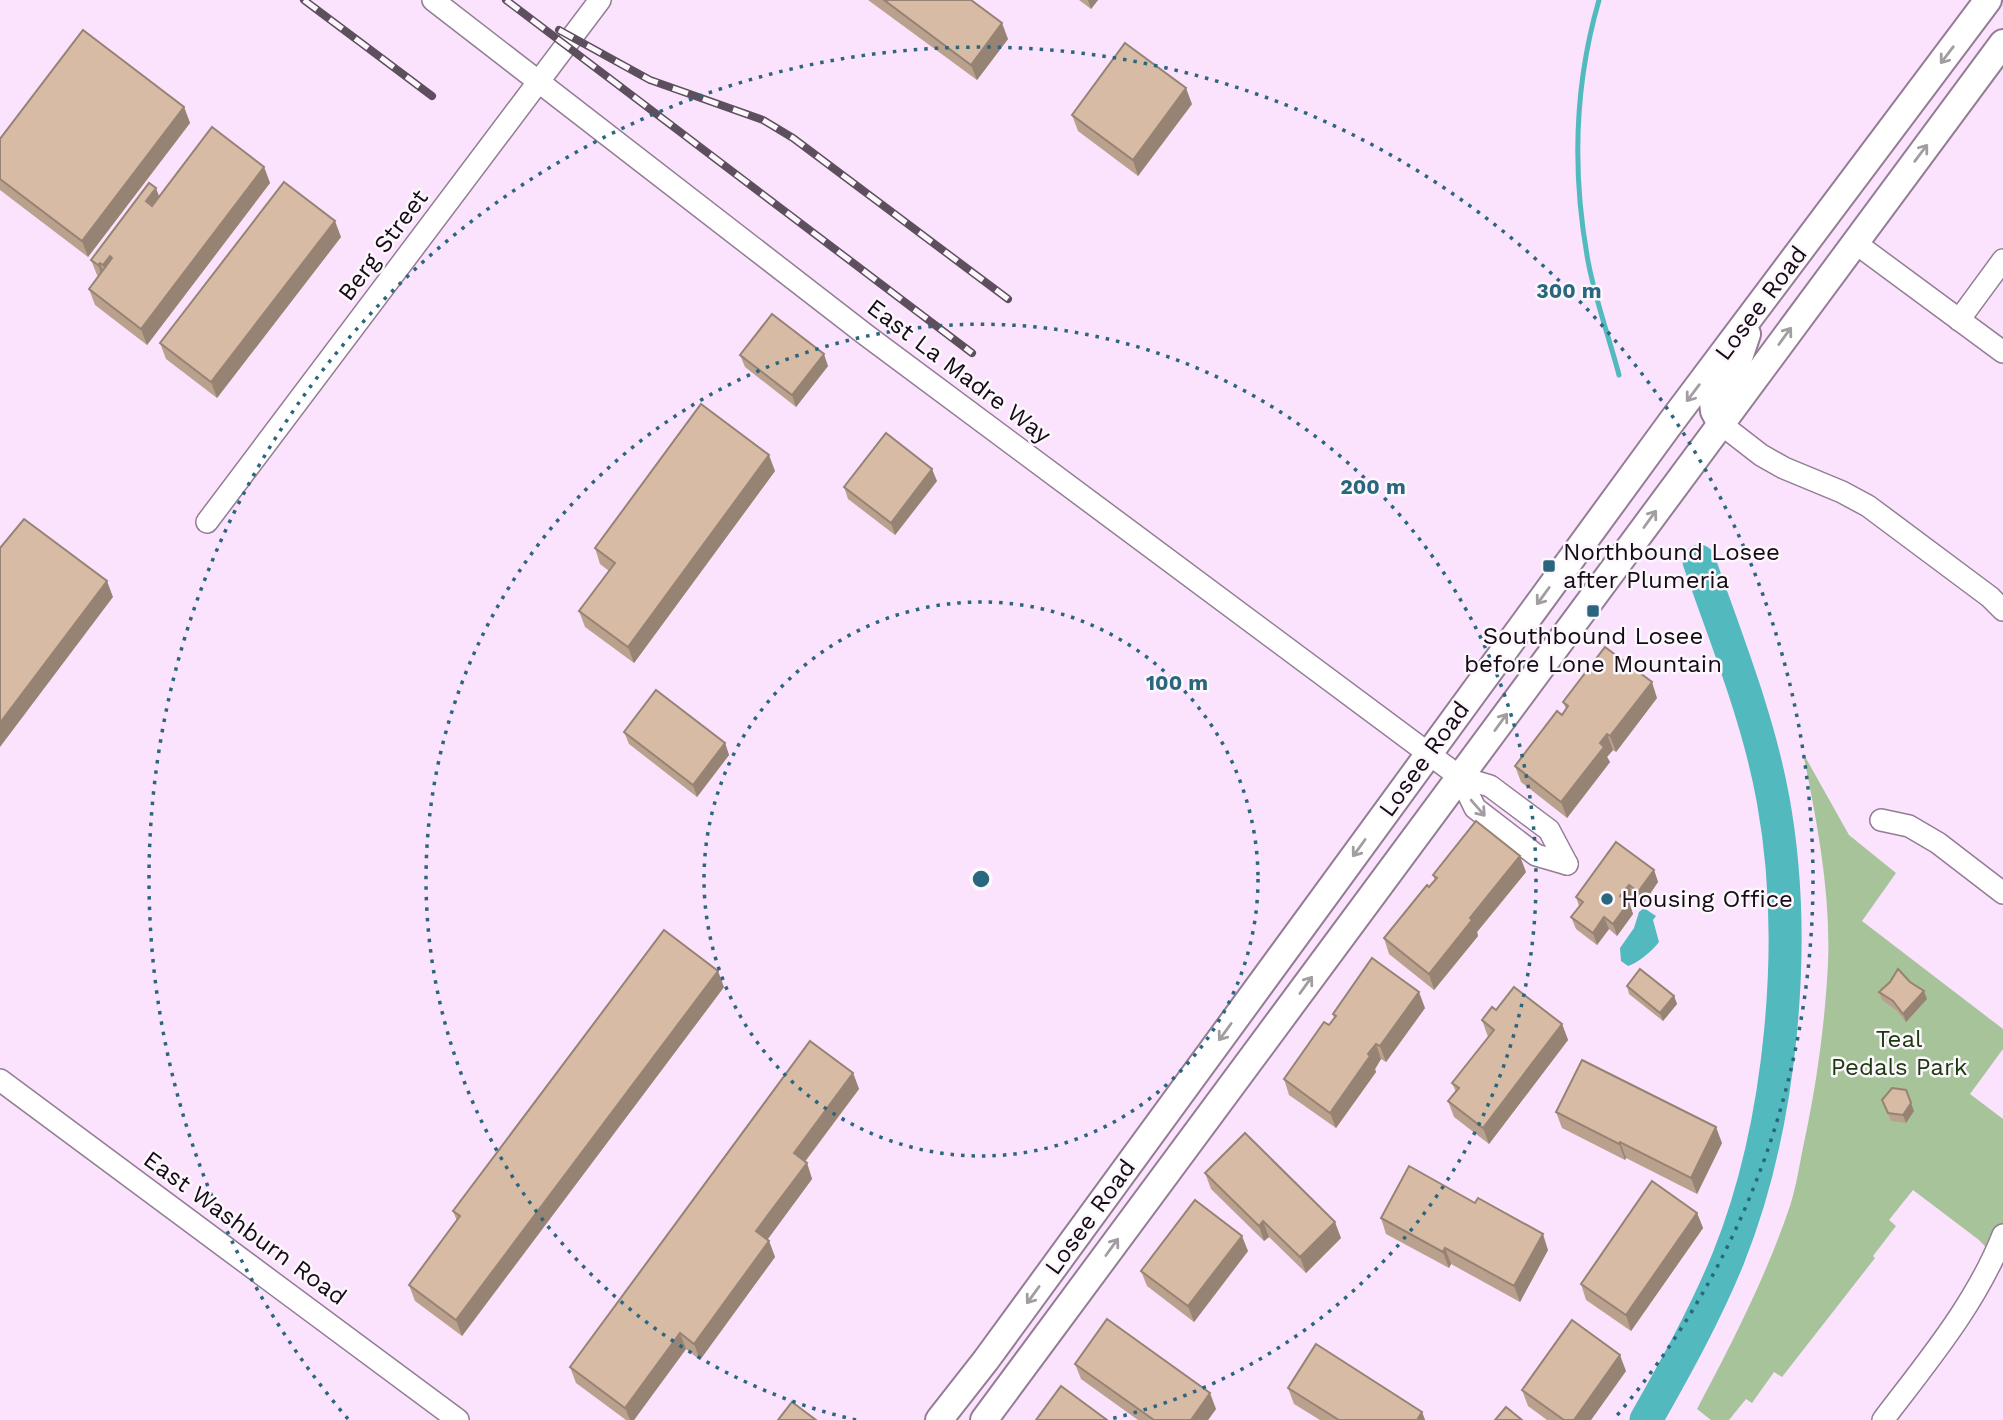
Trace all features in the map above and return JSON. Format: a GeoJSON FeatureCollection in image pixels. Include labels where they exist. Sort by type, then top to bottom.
{"type":"FeatureCollection","features":[{"type":"Feature","properties":{"kind":"main road","name":"Losee Road"},"geometry":{"type":"LineString","coordinates":[[939,1420],[1428,753],[1988,0]]}},
{"type":"Feature","properties":{"kind":"main road","name":"Losee Road"},"geometry":{"type":"LineString","coordinates":[[984,1420],[2003,43]]}},
{"type":"Feature","properties":{"kind":"main road"},"geometry":{"type":"LineString","coordinates":[[1721,424],[1714,411],[1713,402],[1735,370],[1756,309]]}},
{"type":"Feature","properties":{"kind":"street","name":"East La Madre Way"},"geometry":{"type":"LineString","coordinates":[[433,0],[866,335],[1460,777],[1490,786],[1549,830],[1567,863],[1536,855],[1475,808],[1460,777]]}},
{"type":"Feature","properties":{"kind":"street","name":"Berg Street"},"geometry":{"type":"LineString","coordinates":[[207,522],[600,0]]}},
{"type":"Feature","properties":{"kind":"street"},"geometry":{"type":"LineString","coordinates":[[1854,242],[2003,352]]}},
{"type":"Feature","properties":{"kind":"street"},"geometry":{"type":"LineString","coordinates":[[1959,320],[2003,260]]}},
{"type":"Feature","properties":{"kind":"street"},"geometry":{"type":"LineString","coordinates":[[1721,424],[1784,468],[1868,506],[1990,597],[2003,610]]}},
{"type":"Feature","properties":{"kind":"street"},"geometry":{"type":"LineString","coordinates":[[1881,820],[1909,826],[1938,844],[2003,893]]}},
{"type":"Feature","properties":{"kind":"street","name":"East Washburn Road"},"geometry":{"type":"LineString","coordinates":[[0,1080],[458,1420]]}},
{"type":"Feature","properties":{"kind":"street"},"geometry":{"type":"LineString","coordinates":[[1883,1420],[1965,1308],[1987,1271],[2003,1236]]}},
{"type":"Feature","properties":{"kind":"green space","name":"Teal Pedals Park"},"geometry":{"type":"Polygon","coordinates":[[[1803,753],[1849,835],[1896,873],[1862,921],[2003,1029],[2003,1049],[1970,1094],[2003,1119],[2003,1265],[1979,1240],[1913,1190],[1889,1220],[1896,1226],[1873,1256],[1875,1258],[1782,1377],[1774,1372],[1752,1403],[1746,1399],[1729,1420],[1711,1420],[1697,1409],[1759,1284],[1790,1206],[1820,1052],[1828,964],[1827,911],[1818,831],[1803,753]]]}},
{"type":"Feature","properties":{"kind":"shaded area"},"geometry":{"type":"Polygon","coordinates":[[[1644,908],[1656,916],[1653,920],[1659,942],[1645,956],[1628,966],[1621,961],[1620,948],[1634,928],[1639,912],[1644,908]]]}},
{"type":"Feature","properties":{"kind":"building"},"geometry":{"type":"Polygon","coordinates":[[[884,0],[971,0],[1002,23],[971,65],[884,0]]]}},
{"type":"Feature","properties":{"kind":"building"},"geometry":{"type":"Polygon","coordinates":[[[83,30],[184,107],[82,241],[0,179],[0,139],[83,30]]]}},
{"type":"Feature","properties":{"kind":"building"},"geometry":{"type":"Polygon","coordinates":[[[1125,43],[1186,88],[1133,160],[1072,115],[1125,43]]]}},
{"type":"Feature","properties":{"kind":"building"},"geometry":{"type":"Polygon","coordinates":[[[212,127],[264,167],[141,329],[89,289],[112,258],[110,256],[103,265],[91,260],[149,183],[156,188],[146,201],[152,206],[212,127]]]}},
{"type":"Feature","properties":{"kind":"building"},"geometry":{"type":"Polygon","coordinates":[[[284,182],[335,221],[211,382],[160,343],[284,182]]]}},
{"type":"Feature","properties":{"kind":"building"},"geometry":{"type":"Polygon","coordinates":[[[772,314],[824,354],[792,395],[740,355],[772,314]]]}},
{"type":"Feature","properties":{"kind":"building"},"geometry":{"type":"Polygon","coordinates":[[[701,404],[769,455],[628,647],[579,611],[615,563],[595,548],[701,404]]]}},
{"type":"Feature","properties":{"kind":"building"},"geometry":{"type":"Polygon","coordinates":[[[886,433],[932,469],[891,523],[844,487],[886,433]]]}},
{"type":"Feature","properties":{"kind":"building"},"geometry":{"type":"Polygon","coordinates":[[[24,519],[107,581],[0,723],[0,548],[24,519]]]}},
{"type":"Feature","properties":{"kind":"building"},"geometry":{"type":"Polygon","coordinates":[[[1605,647],[1652,682],[1610,736],[1607,734],[1600,743],[1604,747],[1561,802],[1515,766],[1557,711],[1562,715],[1568,706],[1563,702],[1605,647]]]}},
{"type":"Feature","properties":{"kind":"building"},"geometry":{"type":"Polygon","coordinates":[[[656,690],[725,743],[693,785],[624,732],[656,690]]]}},
{"type":"Feature","properties":{"kind":"building"},"geometry":{"type":"Polygon","coordinates":[[[1476,821],[1520,856],[1429,974],[1384,938],[1427,885],[1429,887],[1437,878],[1433,875],[1476,821]]]}},
{"type":"Feature","properties":{"kind":"building"},"geometry":{"type":"Polygon","coordinates":[[[1616,842],[1654,870],[1638,892],[1629,885],[1620,896],[1629,902],[1613,924],[1604,917],[1593,933],[1571,917],[1583,902],[1576,897],[1616,842]]]}},
{"type":"Feature","properties":{"kind":"building"},"geometry":{"type":"Polygon","coordinates":[[[664,930],[718,971],[456,1320],[409,1285],[460,1216],[453,1211],[664,930]]]}},
{"type":"Feature","properties":{"kind":"building"},"geometry":{"type":"Polygon","coordinates":[[[1372,958],[1419,992],[1380,1046],[1376,1044],[1368,1054],[1370,1056],[1330,1113],[1284,1079],[1324,1022],[1329,1025],[1336,1016],[1333,1014],[1372,958]]]}},
{"type":"Feature","properties":{"kind":"building"},"geometry":{"type":"Polygon","coordinates":[[[1640,969],[1674,996],[1660,1013],[1627,986],[1640,969]]]}},
{"type":"Feature","properties":{"kind":"building"},"geometry":{"type":"Polygon","coordinates":[[[1898,969],[1910,982],[1924,991],[1903,1014],[1893,1001],[1879,992],[1890,982],[1898,969]]]}},
{"type":"Feature","properties":{"kind":"building"},"geometry":{"type":"Polygon","coordinates":[[[1514,987],[1562,1024],[1483,1128],[1448,1101],[1459,1088],[1452,1083],[1494,1030],[1482,1020],[1492,1007],[1496,1010],[1514,987]]]}},
{"type":"Feature","properties":{"kind":"building"},"geometry":{"type":"Polygon","coordinates":[[[810,1041],[853,1073],[794,1153],[807,1163],[756,1231],[769,1241],[694,1344],[680,1333],[625,1408],[570,1367],[810,1041]]]}},
{"type":"Feature","properties":{"kind":"building"},"geometry":{"type":"Polygon","coordinates":[[[1582,1060],[1716,1127],[1691,1178],[1556,1112],[1582,1060]]]}},
{"type":"Feature","properties":{"kind":"building"},"geometry":{"type":"Polygon","coordinates":[[[1892,1088],[1906,1090],[1911,1103],[1903,1115],[1888,1113],[1882,1100],[1892,1088]]]}},
{"type":"Feature","properties":{"kind":"building"},"geometry":{"type":"Polygon","coordinates":[[[1245,1133],[1335,1222],[1300,1257],[1263,1221],[1259,1226],[1205,1173],[1245,1133]]]}},
{"type":"Feature","properties":{"kind":"building"},"geometry":{"type":"Polygon","coordinates":[[[1409,1166],[1475,1203],[1478,1198],[1543,1234],[1514,1286],[1445,1248],[1443,1252],[1381,1218],[1409,1166]]]}},
{"type":"Feature","properties":{"kind":"building"},"geometry":{"type":"Polygon","coordinates":[[[1652,1181],[1697,1213],[1626,1315],[1581,1284],[1652,1181]]]}},
{"type":"Feature","properties":{"kind":"building"},"geometry":{"type":"Polygon","coordinates":[[[1195,1200],[1242,1236],[1188,1306],[1141,1271],[1195,1200]]]}},
{"type":"Feature","properties":{"kind":"building"},"geometry":{"type":"Polygon","coordinates":[[[1107,1319],[1210,1393],[1191,1420],[1154,1420],[1075,1364],[1107,1319]]]}},
{"type":"Feature","properties":{"kind":"building"},"geometry":{"type":"Polygon","coordinates":[[[1572,1320],[1620,1355],[1574,1420],[1564,1420],[1522,1390],[1572,1320]]]}},
{"type":"Feature","properties":{"kind":"building"},"geometry":{"type":"Polygon","coordinates":[[[1316,1344],[1422,1412],[1417,1420],[1339,1420],[1288,1388],[1316,1344]]]}},
{"type":"Feature","properties":{"kind":"building"},"geometry":{"type":"Polygon","coordinates":[[[1061,1386],[1107,1420],[1036,1420],[1061,1386]]]}},
{"type":"Feature","properties":{"kind":"building"},"geometry":{"type":"Polygon","coordinates":[[[792,1402],[816,1420],[778,1420],[792,1402]]]}},
{"type":"Feature","properties":{"kind":"building"},"geometry":{"type":"Polygon","coordinates":[[[1506,1407],[1522,1420],[1495,1420],[1506,1407]]]}},
{"type":"Feature","properties":{"kind":"waterway"},"geometry":{"type":"LineString","coordinates":[[1599,0],[1584,65],[1580,97],[1579,195],[1591,275],[1619,375]]}},
{"type":"Feature","properties":{"kind":"waterway"},"geometry":{"type":"LineString","coordinates":[[1646,1420],[1710,1300],[1747,1207],[1773,1092],[1784,972],[1785,912],[1781,854],[1767,768],[1750,708],[1699,561]]}},
{"type":"Feature","properties":{"kind":"railway"},"geometry":{"type":"LineString","coordinates":[[304,0],[432,96]]}},
{"type":"Feature","properties":{"kind":"railway"},"geometry":{"type":"LineString","coordinates":[[506,0],[972,353]]}},
{"type":"Feature","properties":{"kind":"railway"},"geometry":{"type":"LineString","coordinates":[[559,30],[650,80],[763,120],[793,138],[1008,299]]}},
{"type":"Feature","properties":{"kind":"place","name":"Northbound Losee after Plumeria"},"geometry":{"type":"Point","coordinates":[1549,566]}},
{"type":"Feature","properties":{"kind":"place","name":"Southbound Losee before Lone Mountain"},"geometry":{"type":"Point","coordinates":[1593,611]}},
{"type":"Feature","properties":{"kind":"place","name":"Housing Office"},"geometry":{"type":"Point","coordinates":[1607,899]}}]}
